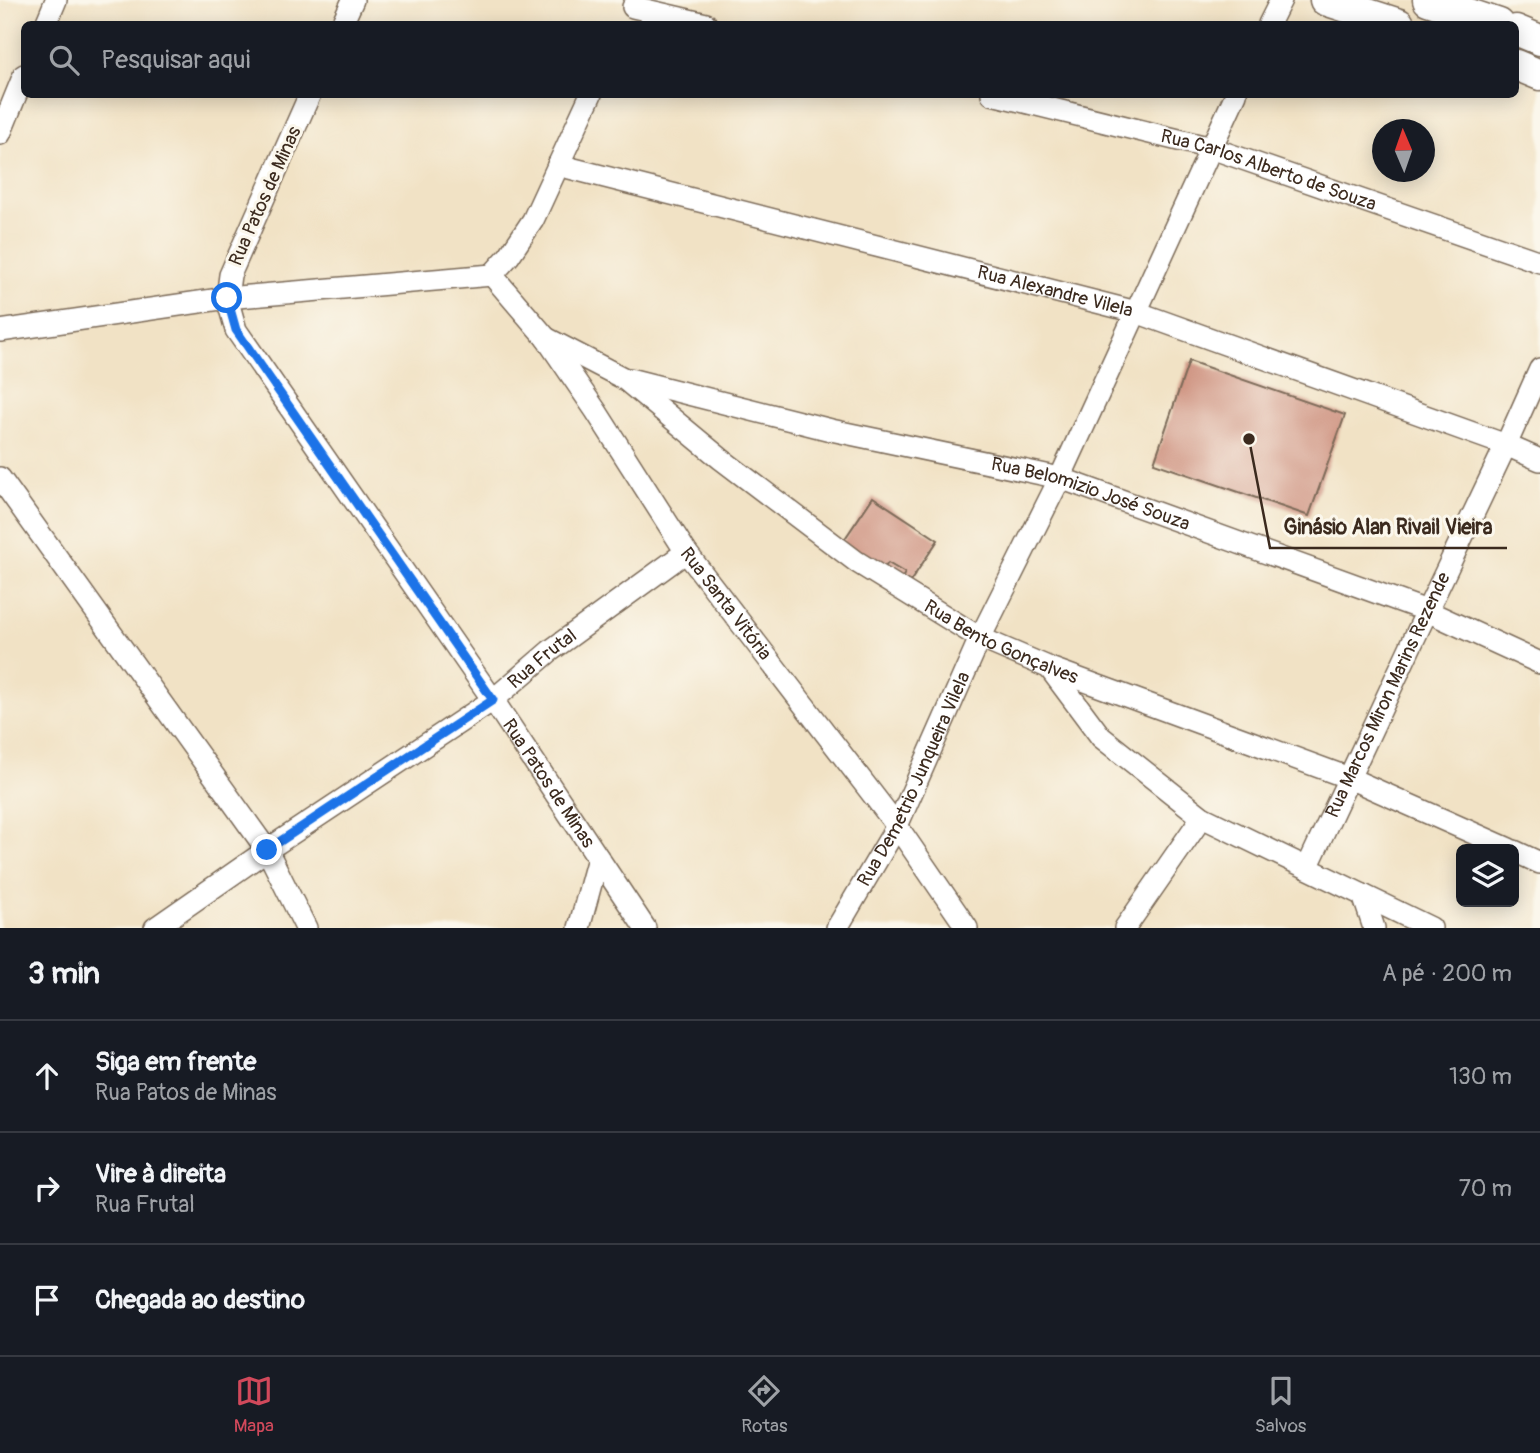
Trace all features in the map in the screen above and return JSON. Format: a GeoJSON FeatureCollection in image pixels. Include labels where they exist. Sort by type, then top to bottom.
{"type":"FeatureCollection","features":[{"type":"Feature","properties":{"kind":"main road"},"geometry":{"type":"LineString","coordinates":[[1325,0],[1390,21]]}},
{"type":"Feature","properties":{"kind":"main road"},"geometry":{"type":"LineString","coordinates":[[1428,0],[1490,21]]}},
{"type":"Feature","properties":{"kind":"main road"},"geometry":{"type":"LineString","coordinates":[[1519,31],[1540,40]]}},
{"type":"Feature","properties":{"kind":"main road"},"geometry":{"type":"LineString","coordinates":[[1519,66],[1540,75]]}},
{"type":"Feature","properties":{"kind":"street"},"geometry":{"type":"LineString","coordinates":[[47,21],[56,0]]}},
{"type":"Feature","properties":{"kind":"street"},"geometry":{"type":"LineString","coordinates":[[343,21],[353,0]]}},
{"type":"Feature","properties":{"kind":"street"},"geometry":{"type":"LineString","coordinates":[[1270,21],[1280,0]]}},
{"type":"Feature","properties":{"kind":"street"},"geometry":{"type":"LineString","coordinates":[[631,10],[690,21]]}},
{"type":"Feature","properties":{"kind":"street"},"geometry":{"type":"LineString","coordinates":[[0,134],[21,82]]}},
{"type":"Feature","properties":{"kind":"street","name":"Rua Patos de Minas"},"geometry":{"type":"LineString","coordinates":[[308,98],[230,275],[227,298],[236,330],[493,700],[645,928]]}},
{"type":"Feature","properties":{"kind":"street"},"geometry":{"type":"LineString","coordinates":[[0,331],[227,298],[492,275],[509,256],[533,220],[589,98]]}},
{"type":"Feature","properties":{"kind":"street","name":"Rua Carlos Alberto de Souza"},"geometry":{"type":"LineString","coordinates":[[1008,98],[1211,148],[1540,262]]}},
{"type":"Feature","properties":{"kind":"street","name":"Rua Demetrio Junqueira Vilela"},"geometry":{"type":"LineString","coordinates":[[837,928],[897,826],[980,638],[1060,478],[1234,98]]}},
{"type":"Feature","properties":{"kind":"street","name":"Rua Alexandre Vilela"},"geometry":{"type":"LineString","coordinates":[[558,165],[1136,312],[1506,445],[1540,460]]}},
{"type":"Feature","properties":{"kind":"street","name":"Rua Santa Vitória"},"geometry":{"type":"LineString","coordinates":[[492,275],[546,338],[687,552],[897,826],[967,928]]}},
{"type":"Feature","properties":{"kind":"street","name":"Rua Bento Gonçalves"},"geometry":{"type":"LineString","coordinates":[[546,338],[623,377],[722,459],[857,562],[980,638],[1049,668],[1349,778],[1498,844]]}},
{"type":"Feature","properties":{"kind":"street","name":"Rua Marcos Miron Marins Rezende"},"geometry":{"type":"LineString","coordinates":[[1307,868],[1540,369]]}},
{"type":"Feature","properties":{"kind":"street","name":"Rua Belomizio José Souza"},"geometry":{"type":"LineString","coordinates":[[623,377],[831,430],[1060,478],[1427,611],[1540,663]]}},
{"type":"Feature","properties":{"kind":"street"},"geometry":{"type":"LineString","coordinates":[[0,478],[267,850],[306,928]]}},
{"type":"Feature","properties":{"kind":"street","name":"Rua Frutal"},"geometry":{"type":"LineString","coordinates":[[155,928],[493,700],[550,651],[687,552]]}},
{"type":"Feature","properties":{"kind":"street"},"geometry":{"type":"LineString","coordinates":[[1049,668],[1101,737],[1202,817],[1431,928]]}},
{"type":"Feature","properties":{"kind":"street"},"geometry":{"type":"LineString","coordinates":[[1125,928],[1202,817]]}},
{"type":"Feature","properties":{"kind":"street"},"geometry":{"type":"LineString","coordinates":[[1519,853],[1540,863]]}},
{"type":"Feature","properties":{"kind":"street"},"geometry":{"type":"LineString","coordinates":[[579,928],[598,858]]}},
{"type":"Feature","properties":{"kind":"street"},"geometry":{"type":"LineString","coordinates":[[1363,895],[1374,928]]}},
{"type":"Feature","properties":{"kind":"building"},"geometry":{"type":"Polygon","coordinates":[[[1189,361],[1345,415],[1309,516],[1154,463],[1189,361]]]}},
{"type":"Feature","properties":{"kind":"building"},"geometry":{"type":"Polygon","coordinates":[[[873,497],[938,540],[910,582],[902,578],[905,573],[888,563],[883,570],[842,543],[873,497]]]}},
{"type":"Feature","properties":{"kind":"place","name":"Ginásio Alan Rivail Vieira"},"geometry":{"type":"Point","coordinates":[1249,439]}},
{"type":"Feature","properties":{"kind":"route"},"geometry":{"type":"LineString","coordinates":[[227,298],[236,330],[493,700],[267,850]]}}]}
